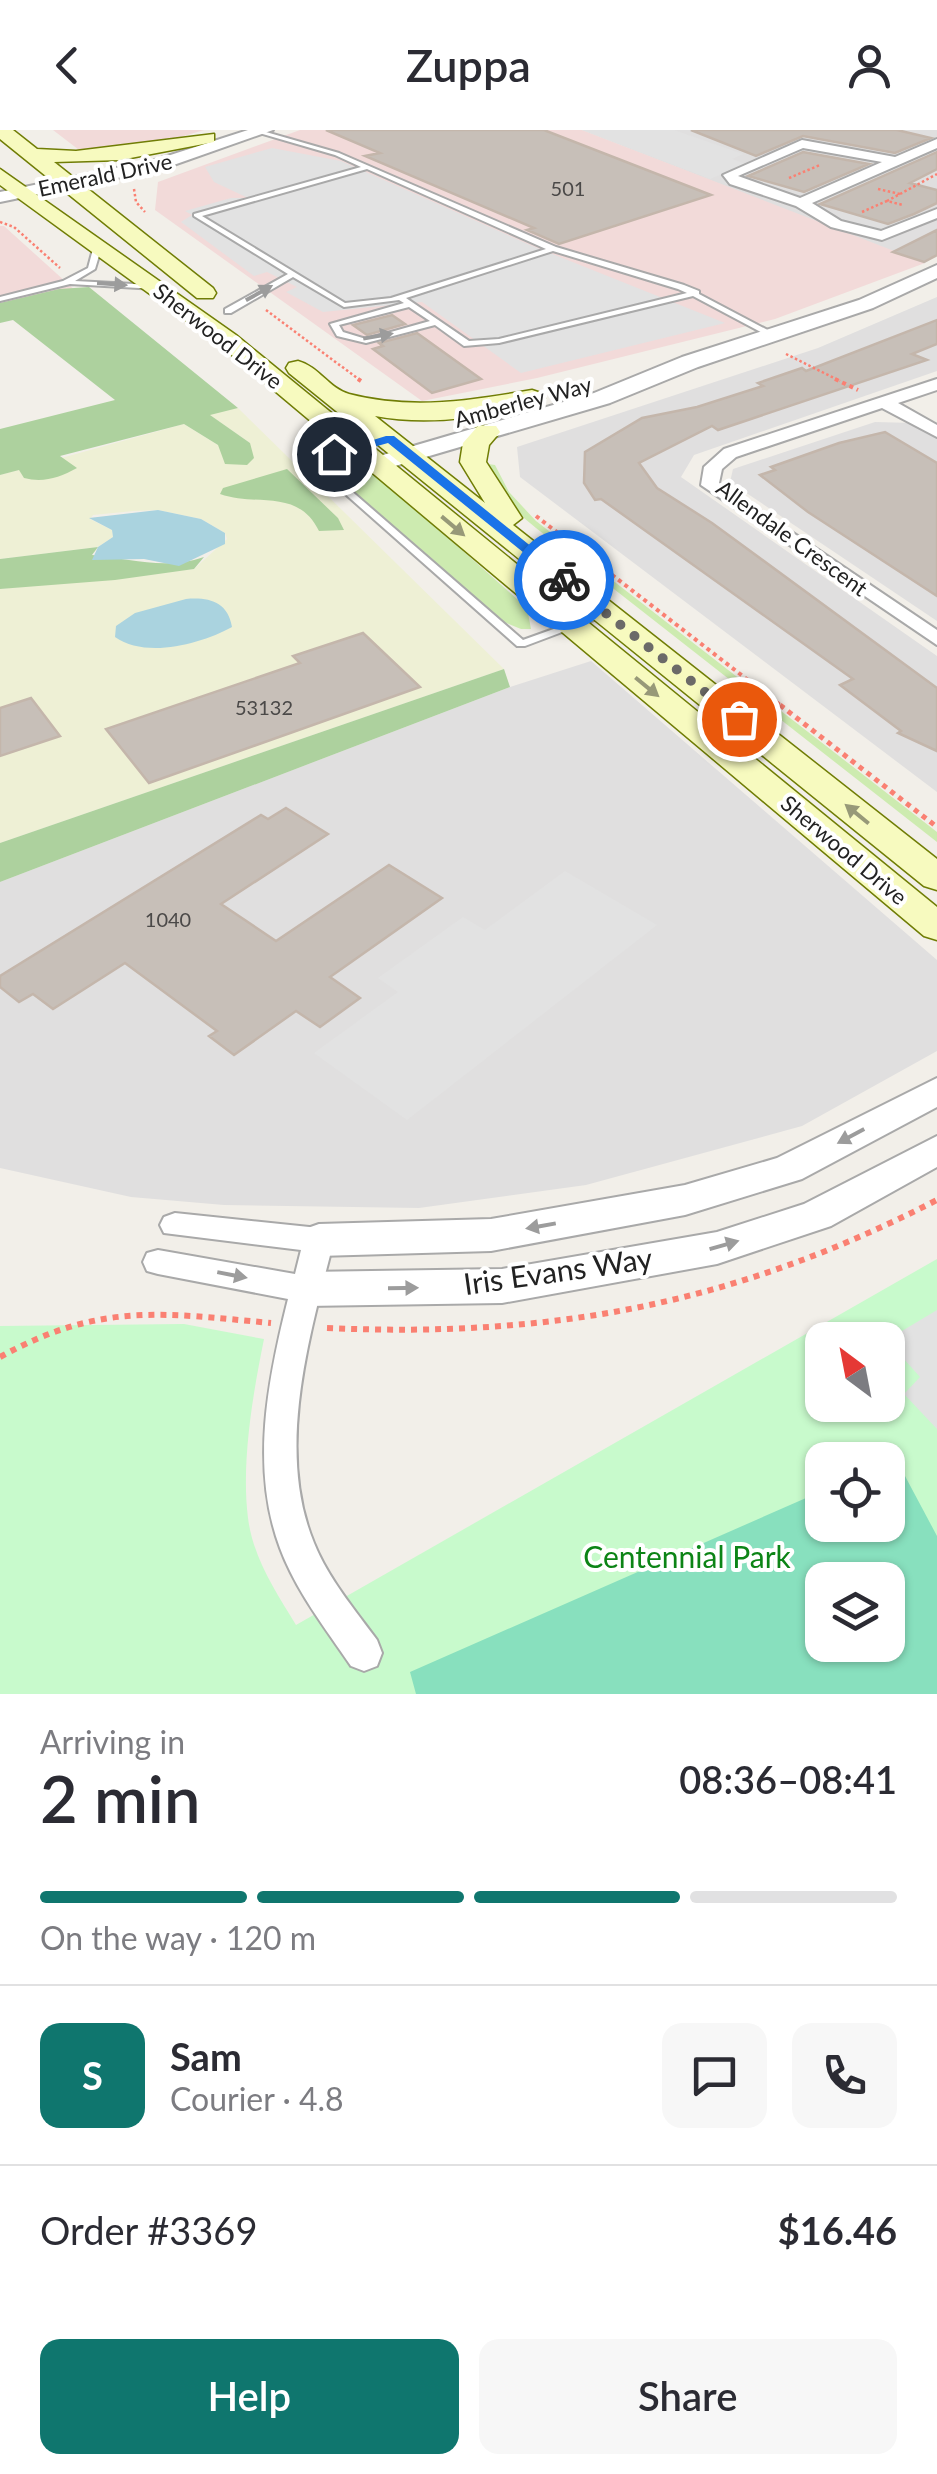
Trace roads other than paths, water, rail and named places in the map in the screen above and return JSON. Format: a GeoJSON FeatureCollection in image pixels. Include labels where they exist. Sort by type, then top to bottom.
{"type":"FeatureCollection","features":[{"type":"Feature","properties":{"kind":"main road","name":"Sherwood Drive"},"geometry":{"type":"LineString","coordinates":[[1,130],[31,154],[23,185]]}},
{"type":"Feature","properties":{"kind":"main road"},"geometry":{"type":"LineString","coordinates":[[31,154],[77,160],[99,158],[207,138]]}},
{"type":"Feature","properties":{"kind":"main road"},"geometry":{"type":"LineString","coordinates":[[0,156],[23,185],[124,243],[156,254]]}},
{"type":"Feature","properties":{"kind":"main road","name":"Sherwood Drive"},"geometry":{"type":"LineString","coordinates":[[23,185],[74,234],[158,288],[560,576],[936,876]]}},
{"type":"Feature","properties":{"kind":"main road","name":"Sherwood Drive"},"geometry":{"type":"LineString","coordinates":[[23,185],[132,235],[320,385],[384,451],[572,625],[937,927]]}},
{"type":"Feature","properties":{"kind":"main road"},"geometry":{"type":"LineString","coordinates":[[123,188],[132,235]]}},
{"type":"Feature","properties":{"kind":"main road"},"geometry":{"type":"LineString","coordinates":[[0,212],[74,234]]}},
{"type":"Feature","properties":{"kind":"main road"},"geometry":{"type":"LineString","coordinates":[[320,385],[385,412],[433,412],[532,398]]}},
{"type":"Feature","properties":{"kind":"main road"},"geometry":{"type":"LineString","coordinates":[[487,432],[472,452],[477,475],[518,530],[560,576]]}},
{"type":"Feature","properties":{"kind":"street","name":"Emerald Drive"},"geometry":{"type":"LineString","coordinates":[[23,185],[230,130]]}},
{"type":"Feature","properties":{"kind":"street"},"geometry":{"type":"LineString","coordinates":[[927,130],[937,132]]}},
{"type":"Feature","properties":{"kind":"street","name":"Emerald Drive"},"geometry":{"type":"LineString","coordinates":[[23,185],[123,188],[258,131]]}},
{"type":"Feature","properties":{"kind":"street"},"geometry":{"type":"LineString","coordinates":[[801,203],[937,143]]}},
{"type":"Feature","properties":{"kind":"street"},"geometry":{"type":"LineString","coordinates":[[896,160],[802,144],[730,175],[735,181],[801,203],[836,224],[882,236],[936,214]]}},
{"type":"Feature","properties":{"kind":"street","name":"Amberley Way"},"geometry":{"type":"LineString","coordinates":[[384,451],[487,432],[602,398],[690,362],[866,304],[937,271]]}},
{"type":"Feature","properties":{"kind":"street","name":"Amberley Way"},"geometry":{"type":"LineString","coordinates":[[384,451],[532,398],[690,362]]}},
{"type":"Feature","properties":{"kind":"street"},"geometry":{"type":"LineString","coordinates":[[880,401],[937,384]]}},
{"type":"Feature","properties":{"kind":"street"},"geometry":{"type":"LineString","coordinates":[[880,401],[937,432]]}},
{"type":"Feature","properties":{"kind":"street","name":"Allendale Crescent"},"geometry":{"type":"LineString","coordinates":[[880,401],[730,453],[714,468],[710,485],[937,639]]}},
{"type":"Feature","properties":{"kind":"street","name":"Iris Evans Way"},"geometry":{"type":"LineString","coordinates":[[174,1225],[319,1240],[492,1235],[685,1200],[789,1169],[937,1091]]}},
{"type":"Feature","properties":{"kind":"street","name":"Iris Evans Way"},"geometry":{"type":"LineString","coordinates":[[158,1262],[306,1289],[502,1286],[717,1248],[817,1215],[937,1150]]}},
{"type":"Feature","properties":{"kind":"street"},"geometry":{"type":"LineString","coordinates":[[319,1240],[306,1289],[281,1450],[284,1500],[296,1546],[321,1591],[364,1653]]}},
{"type":"Feature","properties":{"kind":"lane"},"geometry":{"type":"LineString","coordinates":[[276,130],[293,141]]}},
{"type":"Feature","properties":{"kind":"lane"},"geometry":{"type":"LineString","coordinates":[[258,131],[368,167],[553,249],[696,293],[773,335]]}},
{"type":"Feature","properties":{"kind":"lane"},"geometry":{"type":"LineString","coordinates":[[368,167],[196,215],[290,276],[344,305],[400,297],[553,249]]}},
{"type":"Feature","properties":{"kind":"lane"},"geometry":{"type":"LineString","coordinates":[[0,299],[68,280],[91,269],[96,249]]}},
{"type":"Feature","properties":{"kind":"lane"},"geometry":{"type":"LineString","coordinates":[[228,311],[290,276]]}},
{"type":"Feature","properties":{"kind":"lane"},"geometry":{"type":"LineString","coordinates":[[68,280],[158,288]]}},
{"type":"Feature","properties":{"kind":"lane"},"geometry":{"type":"LineString","coordinates":[[400,297],[467,344],[499,341],[696,293]]}},
{"type":"Feature","properties":{"kind":"lane"},"geometry":{"type":"LineString","coordinates":[[411,304],[334,324],[340,334],[366,341],[436,322]]}},
{"type":"Feature","properties":{"kind":"lane"},"geometry":{"type":"LineString","coordinates":[[384,451],[312,461],[521,644],[606,614]]}},
{"type":"Feature","properties":{"kind":"water"},"geometry":{"type":"Polygon","coordinates":[[[158,510],[201,519],[225,533],[225,544],[179,566],[144,559],[92,560],[98,547],[113,537],[112,530],[89,518],[158,510]]]}},
{"type":"Feature","properties":{"kind":"water"},"geometry":{"type":"Polygon","coordinates":[[[186,599],[216,603],[226,612],[232,627],[174,647],[142,647],[115,637],[116,626],[135,613],[186,599]]]}},
{"type":"Feature","properties":{"kind":"park label","name":"Centennial Park"},"geometry":{"type":"Point","coordinates":[687,1558]}}]}
